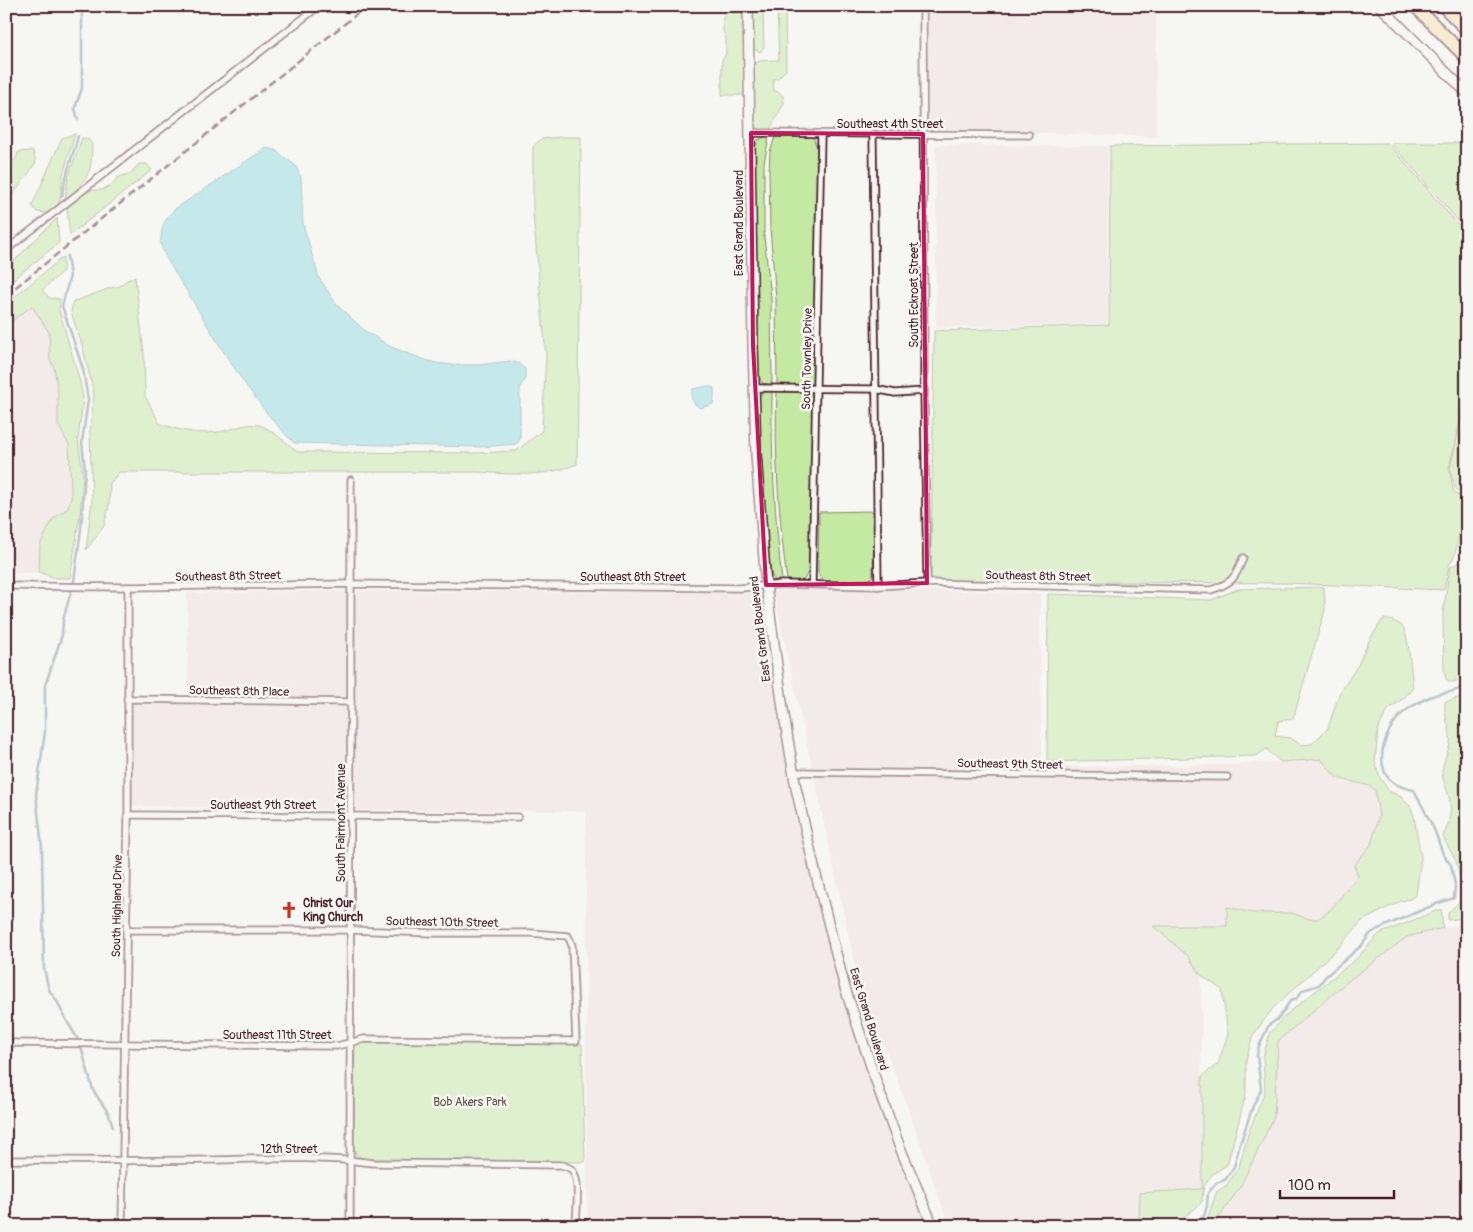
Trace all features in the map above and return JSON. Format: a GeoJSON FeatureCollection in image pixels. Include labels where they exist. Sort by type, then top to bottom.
{"type":"FeatureCollection","features":[{"type":"Feature","properties":{"kind":"highway"},"geometry":{"type":"LineString","coordinates":[[1415,6],[1467,58]]}},
{"type":"Feature","properties":{"kind":"highway"},"geometry":{"type":"LineString","coordinates":[[1443,6],[1467,30]]}},
{"type":"Feature","properties":{"kind":"street"},"geometry":{"type":"LineString","coordinates":[[6,250],[319,6]]}},
{"type":"Feature","properties":{"kind":"street","name":"East Grand Boulevard"},"geometry":{"type":"LineString","coordinates":[[748,6],[753,345],[758,477],[766,586],[783,709],[814,868],[848,997],[880,1096],[933,1226]]}},
{"type":"Feature","properties":{"kind":"street","name":"South Eckroat Street"},"geometry":{"type":"LineString","coordinates":[[923,6],[924,391],[927,583]]}},
{"type":"Feature","properties":{"kind":"street"},"geometry":{"type":"LineString","coordinates":[[1380,6],[1467,93]]}},
{"type":"Feature","properties":{"kind":"street","name":"Southeast 4th Street"},"geometry":{"type":"LineString","coordinates":[[751,133],[1029,135]]}},
{"type":"Feature","properties":{"kind":"street","name":"South Townley Drive"},"geometry":{"type":"LineString","coordinates":[[812,584],[821,135]]}},
{"type":"Feature","properties":{"kind":"street"},"geometry":{"type":"LineString","coordinates":[[873,135],[878,586]]}},
{"type":"Feature","properties":{"kind":"street"},"geometry":{"type":"LineString","coordinates":[[755,388],[895,392],[924,391]]}},
{"type":"Feature","properties":{"kind":"street","name":"South Fairmont Avenue"},"geometry":{"type":"LineString","coordinates":[[350,1226],[351,480]]}},
{"type":"Feature","properties":{"kind":"street","name":"Southeast 8th Street"},"geometry":{"type":"LineString","coordinates":[[6,586],[128,587],[350,584],[731,588],[812,584],[878,586],[927,583],[1210,590],[1226,585],[1237,573],[1243,558]]}},
{"type":"Feature","properties":{"kind":"street","name":"South Highland Drive"},"geometry":{"type":"LineString","coordinates":[[122,1226],[128,815],[128,587]]}},
{"type":"Feature","properties":{"kind":"street","name":"Southeast 8th Place"},"geometry":{"type":"LineString","coordinates":[[127,699],[351,702]]}},
{"type":"Feature","properties":{"kind":"street","name":"Southeast 9th Street"},"geometry":{"type":"LineString","coordinates":[[794,772],[1227,776]]}},
{"type":"Feature","properties":{"kind":"street","name":"Southeast 9th Street"},"geometry":{"type":"LineString","coordinates":[[128,815],[518,817]]}},
{"type":"Feature","properties":{"kind":"street","name":"Southeast 10th Street"},"geometry":{"type":"LineString","coordinates":[[126,930],[350,930],[433,933],[531,933],[568,936],[572,945],[576,1041]]}},
{"type":"Feature","properties":{"kind":"street","name":"Southeast 11th Street"},"geometry":{"type":"LineString","coordinates":[[6,1043],[337,1046],[364,1039],[576,1041]]}},
{"type":"Feature","properties":{"kind":"street","name":"12th Street"},"geometry":{"type":"LineString","coordinates":[[6,1160],[270,1159],[351,1160],[373,1163],[561,1165],[570,1168],[575,1174],[577,1183],[576,1226]]}},
{"type":"Feature","properties":{"kind":"highlighted area"},"geometry":{"type":"Polygon","coordinates":[[[751,133],[923,134],[927,583],[766,585],[753,345],[751,133]]]}},
{"type":"Feature","properties":{"kind":"shaded area"},"geometry":{"type":"Polygon","coordinates":[[[928,6],[1156,6],[1156,137],[935,129],[928,123],[928,6]]]}},
{"type":"Feature","properties":{"kind":"shaded area"},"geometry":{"type":"Polygon","coordinates":[[[936,145],[1108,146],[1107,324],[936,328],[936,145]]]}},
{"type":"Feature","properties":{"kind":"shaded area"},"geometry":{"type":"Polygon","coordinates":[[[32,305],[49,331],[50,360],[54,367],[58,393],[58,425],[69,445],[71,499],[67,509],[53,519],[40,545],[39,572],[6,574],[6,325],[32,305]]]}},
{"type":"Feature","properties":{"kind":"shaded area"},"geometry":{"type":"Polygon","coordinates":[[[778,588],[1040,593],[1042,767],[1227,765],[1321,759],[1337,778],[1370,786],[1375,790],[1379,816],[1371,845],[1354,865],[1358,876],[1330,911],[1318,919],[1309,919],[1291,913],[1252,913],[1228,907],[1228,926],[1154,926],[1188,956],[1201,975],[1202,1189],[1140,1193],[1139,1226],[950,1226],[856,969],[774,593],[778,588]]]}},
{"type":"Feature","properties":{"kind":"shaded area"},"geometry":{"type":"Polygon","coordinates":[[[370,591],[760,593],[786,761],[812,886],[834,967],[868,1076],[898,1156],[928,1226],[587,1226],[586,811],[132,806],[132,703],[188,703],[187,593],[370,591]]]}},
{"type":"Feature","properties":{"kind":"shaded area"},"geometry":{"type":"Polygon","coordinates":[[[1467,922],[1467,1226],[1213,1226],[1240,1187],[1274,1117],[1278,1041],[1348,981],[1407,937],[1467,922]]]}},
{"type":"Feature","properties":{"kind":"green space"},"geometry":{"type":"Polygon","coordinates":[[[727,6],[742,6],[745,95],[722,95],[722,60],[726,54],[723,19],[727,6]]]}},
{"type":"Feature","properties":{"kind":"green space"},"geometry":{"type":"Polygon","coordinates":[[[777,6],[785,6],[786,70],[778,78],[773,79],[774,91],[779,92],[783,96],[784,103],[769,131],[760,131],[755,126],[753,66],[759,61],[779,60],[777,6]]]}},
{"type":"Feature","properties":{"kind":"green space"},"geometry":{"type":"Polygon","coordinates":[[[756,7],[763,10],[764,47],[760,52],[754,49],[753,46],[753,12],[756,7]]]}},
{"type":"Feature","properties":{"kind":"green space"},"geometry":{"type":"Polygon","coordinates":[[[75,134],[63,174],[59,205],[47,213],[37,212],[32,206],[62,138],[75,134]]]}},
{"type":"Feature","properties":{"kind":"green space"},"geometry":{"type":"Polygon","coordinates":[[[581,137],[577,464],[552,471],[527,474],[477,472],[119,472],[110,483],[109,506],[104,526],[86,550],[92,501],[90,432],[94,394],[83,348],[71,312],[73,302],[120,286],[127,280],[135,277],[144,354],[145,396],[160,424],[202,433],[254,424],[259,425],[273,433],[297,452],[478,453],[516,451],[542,431],[546,355],[533,213],[533,147],[541,139],[581,137]]]}},
{"type":"Feature","properties":{"kind":"green space"},"geometry":{"type":"Polygon","coordinates":[[[769,137],[764,163],[764,237],[771,297],[772,385],[762,383],[759,376],[755,147],[758,140],[769,137]]]}},
{"type":"Feature","properties":{"kind":"green space"},"geometry":{"type":"Polygon","coordinates":[[[775,137],[813,137],[817,148],[814,376],[813,381],[809,385],[777,385],[776,299],[770,228],[769,171],[770,152],[775,137]]]}},
{"type":"Feature","properties":{"kind":"green space"},"geometry":{"type":"Polygon","coordinates":[[[82,138],[88,139],[92,144],[91,163],[83,182],[65,201],[68,177],[82,138]]]}},
{"type":"Feature","properties":{"kind":"green space"},"geometry":{"type":"Polygon","coordinates":[[[1388,143],[1467,235],[1467,379],[1449,468],[1453,490],[1457,495],[1467,499],[1467,520],[1463,523],[1459,534],[1455,555],[1449,565],[1444,590],[1287,583],[931,581],[934,331],[1109,325],[1110,146],[1388,143]]]}},
{"type":"Feature","properties":{"kind":"green space"},"geometry":{"type":"Polygon","coordinates":[[[1391,143],[1467,143],[1467,231],[1391,143]]]}},
{"type":"Feature","properties":{"kind":"green space"},"geometry":{"type":"Polygon","coordinates":[[[33,151],[36,162],[6,206],[6,165],[16,159],[18,152],[33,151]]]}},
{"type":"Feature","properties":{"kind":"green space"},"geometry":{"type":"Polygon","coordinates":[[[139,164],[147,164],[152,170],[70,235],[67,208],[90,190],[102,190],[113,184],[117,178],[131,173],[139,164]]]}},
{"type":"Feature","properties":{"kind":"green space"},"geometry":{"type":"Polygon","coordinates":[[[57,218],[59,243],[6,285],[6,266],[15,260],[57,218]]]}},
{"type":"Feature","properties":{"kind":"green space"},"geometry":{"type":"Polygon","coordinates":[[[63,257],[63,271],[42,290],[49,298],[60,299],[59,310],[80,382],[83,399],[78,439],[83,476],[80,515],[70,578],[55,578],[39,572],[40,545],[53,519],[67,509],[71,499],[71,488],[69,445],[58,425],[58,393],[54,367],[50,360],[49,332],[32,306],[6,325],[6,304],[63,257]]]}},
{"type":"Feature","properties":{"kind":"green space"},"geometry":{"type":"Polygon","coordinates":[[[772,391],[774,486],[782,581],[775,581],[771,574],[764,506],[759,399],[761,394],[772,391]]]}},
{"type":"Feature","properties":{"kind":"green space"},"geometry":{"type":"Polygon","coordinates":[[[777,391],[807,392],[813,398],[809,571],[803,581],[787,581],[778,486],[777,391]]]}},
{"type":"Feature","properties":{"kind":"green space"},"geometry":{"type":"Polygon","coordinates":[[[1467,394],[1467,497],[1455,488],[1450,469],[1467,394]]]}},
{"type":"Feature","properties":{"kind":"green space"},"geometry":{"type":"Polygon","coordinates":[[[874,511],[873,576],[869,580],[826,581],[820,578],[818,572],[819,512],[874,511]]]}},
{"type":"Feature","properties":{"kind":"green space"},"geometry":{"type":"Polygon","coordinates":[[[1460,562],[1467,619],[1467,670],[1457,681],[1451,682],[1446,679],[1444,670],[1443,613],[1450,567],[1460,562]]]}},
{"type":"Feature","properties":{"kind":"green space"},"geometry":{"type":"Polygon","coordinates":[[[1324,587],[1325,610],[1293,719],[1278,721],[1275,736],[1290,738],[1301,745],[1312,744],[1328,728],[1339,694],[1358,665],[1369,641],[1383,619],[1391,620],[1402,626],[1408,645],[1413,688],[1404,698],[1388,710],[1378,729],[1375,762],[1380,778],[1389,791],[1401,797],[1411,807],[1421,858],[1416,895],[1362,921],[1338,948],[1274,1007],[1253,1035],[1246,1060],[1246,1094],[1227,1165],[1208,1179],[1202,1195],[1202,1202],[1178,1226],[1139,1226],[1140,1193],[1202,1189],[1202,1076],[1218,1064],[1228,1034],[1222,990],[1201,975],[1188,956],[1153,926],[1227,926],[1227,907],[1252,913],[1291,913],[1309,919],[1318,919],[1330,910],[1358,876],[1354,865],[1371,845],[1379,816],[1375,790],[1370,786],[1337,778],[1321,759],[1281,762],[1267,750],[1268,748],[1256,756],[1047,762],[1048,594],[1211,600],[1238,589],[1324,587]]]}},
{"type":"Feature","properties":{"kind":"green space"},"geometry":{"type":"Polygon","coordinates":[[[1467,693],[1467,747],[1458,761],[1467,778],[1467,918],[1448,920],[1448,913],[1460,901],[1460,891],[1456,861],[1443,836],[1449,821],[1450,810],[1450,799],[1443,780],[1442,771],[1450,744],[1445,702],[1467,693]]]}},
{"type":"Feature","properties":{"kind":"green space"},"geometry":{"type":"Polygon","coordinates":[[[1441,909],[1443,928],[1407,937],[1348,981],[1278,1041],[1274,1117],[1240,1187],[1213,1226],[1201,1226],[1206,1222],[1217,1191],[1226,1186],[1239,1167],[1248,1134],[1265,1091],[1263,1057],[1270,1033],[1288,1013],[1355,960],[1379,934],[1441,909]]]}},
{"type":"Feature","properties":{"kind":"green space","name":"Bob Akers Park"},"geometry":{"type":"Polygon","coordinates":[[[365,1041],[582,1044],[585,1162],[366,1159],[357,1156],[354,1149],[355,1048],[358,1043],[365,1041]]]}},
{"type":"Feature","properties":{"kind":"water"},"geometry":{"type":"Polygon","coordinates":[[[266,148],[275,150],[296,166],[301,178],[303,224],[319,278],[337,305],[365,331],[391,347],[436,363],[479,365],[510,361],[518,363],[525,369],[525,380],[520,390],[520,440],[516,444],[481,447],[294,443],[278,426],[249,389],[223,350],[171,266],[161,243],[161,233],[164,224],[168,216],[175,209],[266,148]]]}},
{"type":"Feature","properties":{"kind":"water"},"geometry":{"type":"Polygon","coordinates":[[[708,386],[714,388],[713,404],[700,408],[692,400],[693,389],[708,386]]]}},
{"type":"Feature","properties":{"kind":"waterway"},"geometry":{"type":"LineString","coordinates":[[78,120],[75,108],[82,88],[82,6]]}},
{"type":"Feature","properties":{"kind":"waterway"},"geometry":{"type":"LineString","coordinates":[[62,197],[78,136]]}},
{"type":"Feature","properties":{"kind":"waterway"},"geometry":{"type":"LineString","coordinates":[[67,256],[70,276],[62,306],[83,369],[88,400],[82,442],[85,471],[81,529],[74,581],[63,620],[62,635],[45,686],[45,732],[36,794],[42,847],[44,969],[49,990],[80,1043],[93,1090],[109,1114],[113,1127]]}},
{"type":"Feature","properties":{"kind":"waterway"},"geometry":{"type":"LineString","coordinates":[[1194,1226],[1204,1216],[1208,1193],[1216,1183],[1225,1180],[1234,1167],[1253,1106],[1261,1090],[1257,1055],[1269,1025],[1279,1018],[1290,1001],[1296,999],[1303,990],[1319,985],[1325,977],[1362,945],[1370,934],[1436,904],[1454,898],[1455,885],[1451,865],[1443,854],[1434,829],[1414,790],[1397,785],[1387,777],[1382,755],[1386,737],[1401,714],[1437,694],[1460,689],[1467,682]]}},
{"type":"Feature","properties":{"kind":"railway"},"geometry":{"type":"LineString","coordinates":[[6,295],[367,6]]}},
{"type":"Feature","properties":{"kind":"place","name":"Christ Our King Church"},"geometry":{"type":"Point","coordinates":[289,910]}}]}
